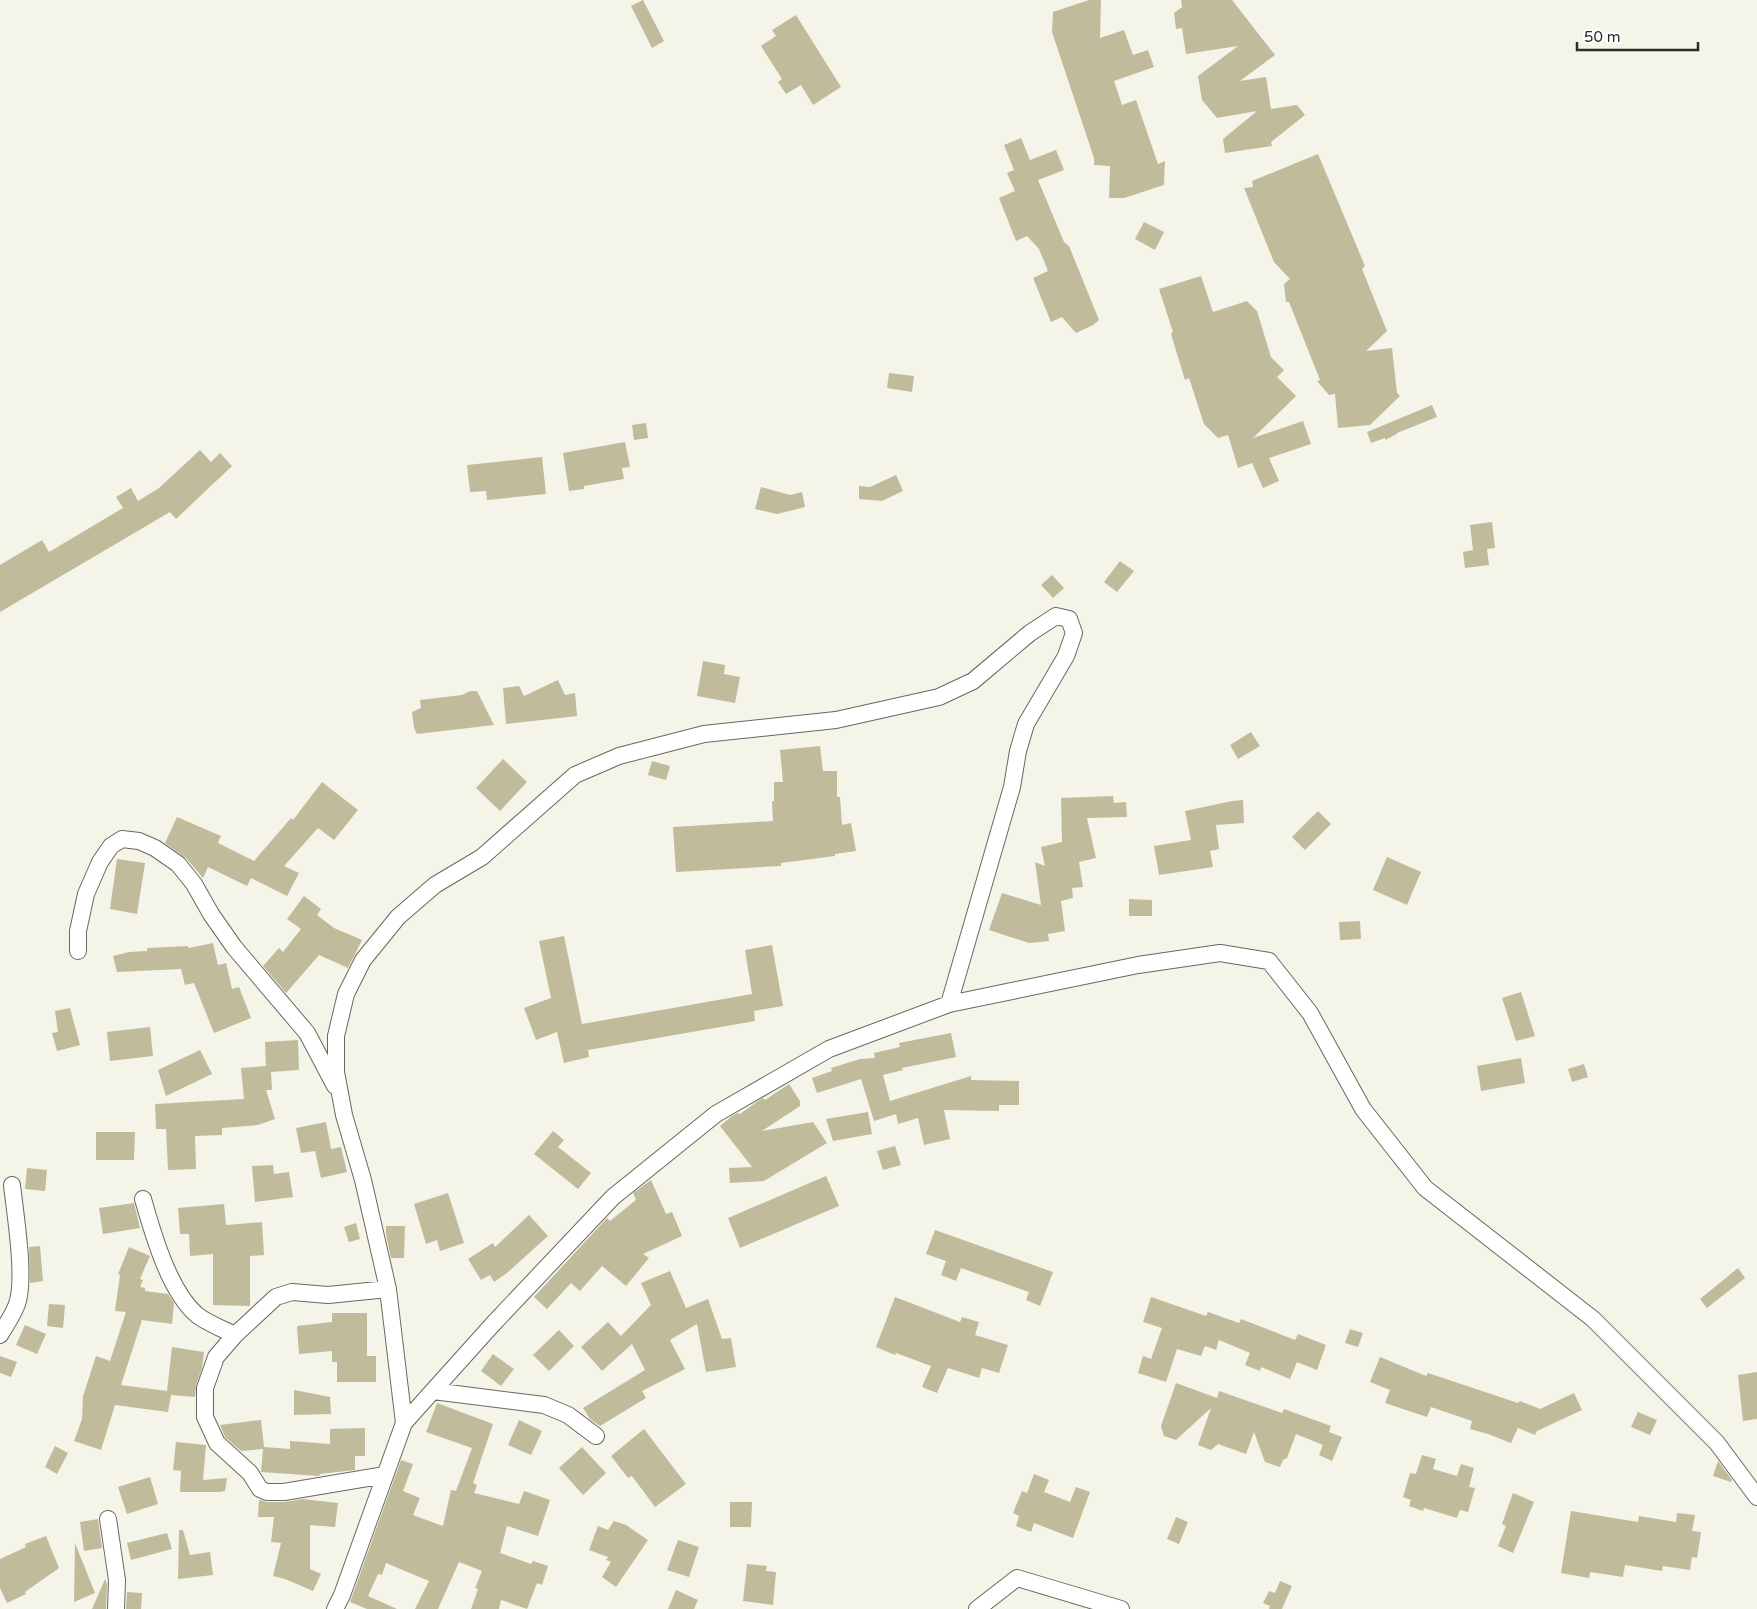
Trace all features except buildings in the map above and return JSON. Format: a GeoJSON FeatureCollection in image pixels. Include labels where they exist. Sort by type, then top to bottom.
{"type":"FeatureCollection","features":[{"type":"Feature","properties":{"kind":"street"},"geometry":{"type":"LineString","coordinates":[[404,1423],[388,1288],[363,1180],[344,1115],[336,1072],[336,1036],[346,994],[363,960],[398,917],[435,885],[482,857],[575,775],[619,756],[704,734],[836,720],[939,697],[973,681],[1030,633],[1056,616],[1069,619],[1074,633],[1066,656],[1026,724],[1018,751],[1012,787],[949,1004]]}},
{"type":"Feature","properties":{"kind":"street"},"geometry":{"type":"LineString","coordinates":[[78,952],[78,930],[86,894],[100,862],[112,846],[122,839],[139,841],[155,848],[178,864],[194,884],[234,947],[307,1032],[341,1099]]}},
{"type":"Feature","properties":{"kind":"street"},"geometry":{"type":"LineString","coordinates":[[336,1609],[404,1423],[613,1197],[716,1114],[829,1049],[949,1004],[1138,965],[1220,953],[1269,960],[1310,1013],[1363,1109],[1425,1188],[1593,1319],[1717,1443],[1757,1497]]}},
{"type":"Feature","properties":{"kind":"street"},"geometry":{"type":"LineString","coordinates":[[0,1335],[17,1304],[20,1288],[12,1185]]}},
{"type":"Feature","properties":{"kind":"street"},"geometry":{"type":"LineString","coordinates":[[142,1199],[153,1235],[186,1305],[199,1316],[234,1335]]}},
{"type":"Feature","properties":{"kind":"street"},"geometry":{"type":"LineString","coordinates":[[386,1475],[284,1492],[267,1492],[260,1489],[250,1473],[217,1442],[205,1417],[205,1388],[216,1358],[234,1335],[276,1297],[292,1292],[328,1295],[388,1288]]}},
{"type":"Feature","properties":{"kind":"street"},"geometry":{"type":"LineString","coordinates":[[433,1391],[544,1405],[568,1415],[596,1436]]}},
{"type":"Feature","properties":{"kind":"street"},"geometry":{"type":"LineString","coordinates":[[108,1519],[118,1580],[116,1609]]}},
{"type":"Feature","properties":{"kind":"street"},"geometry":{"type":"LineString","coordinates":[[977,1609],[1017,1578],[1121,1609]]}}]}
